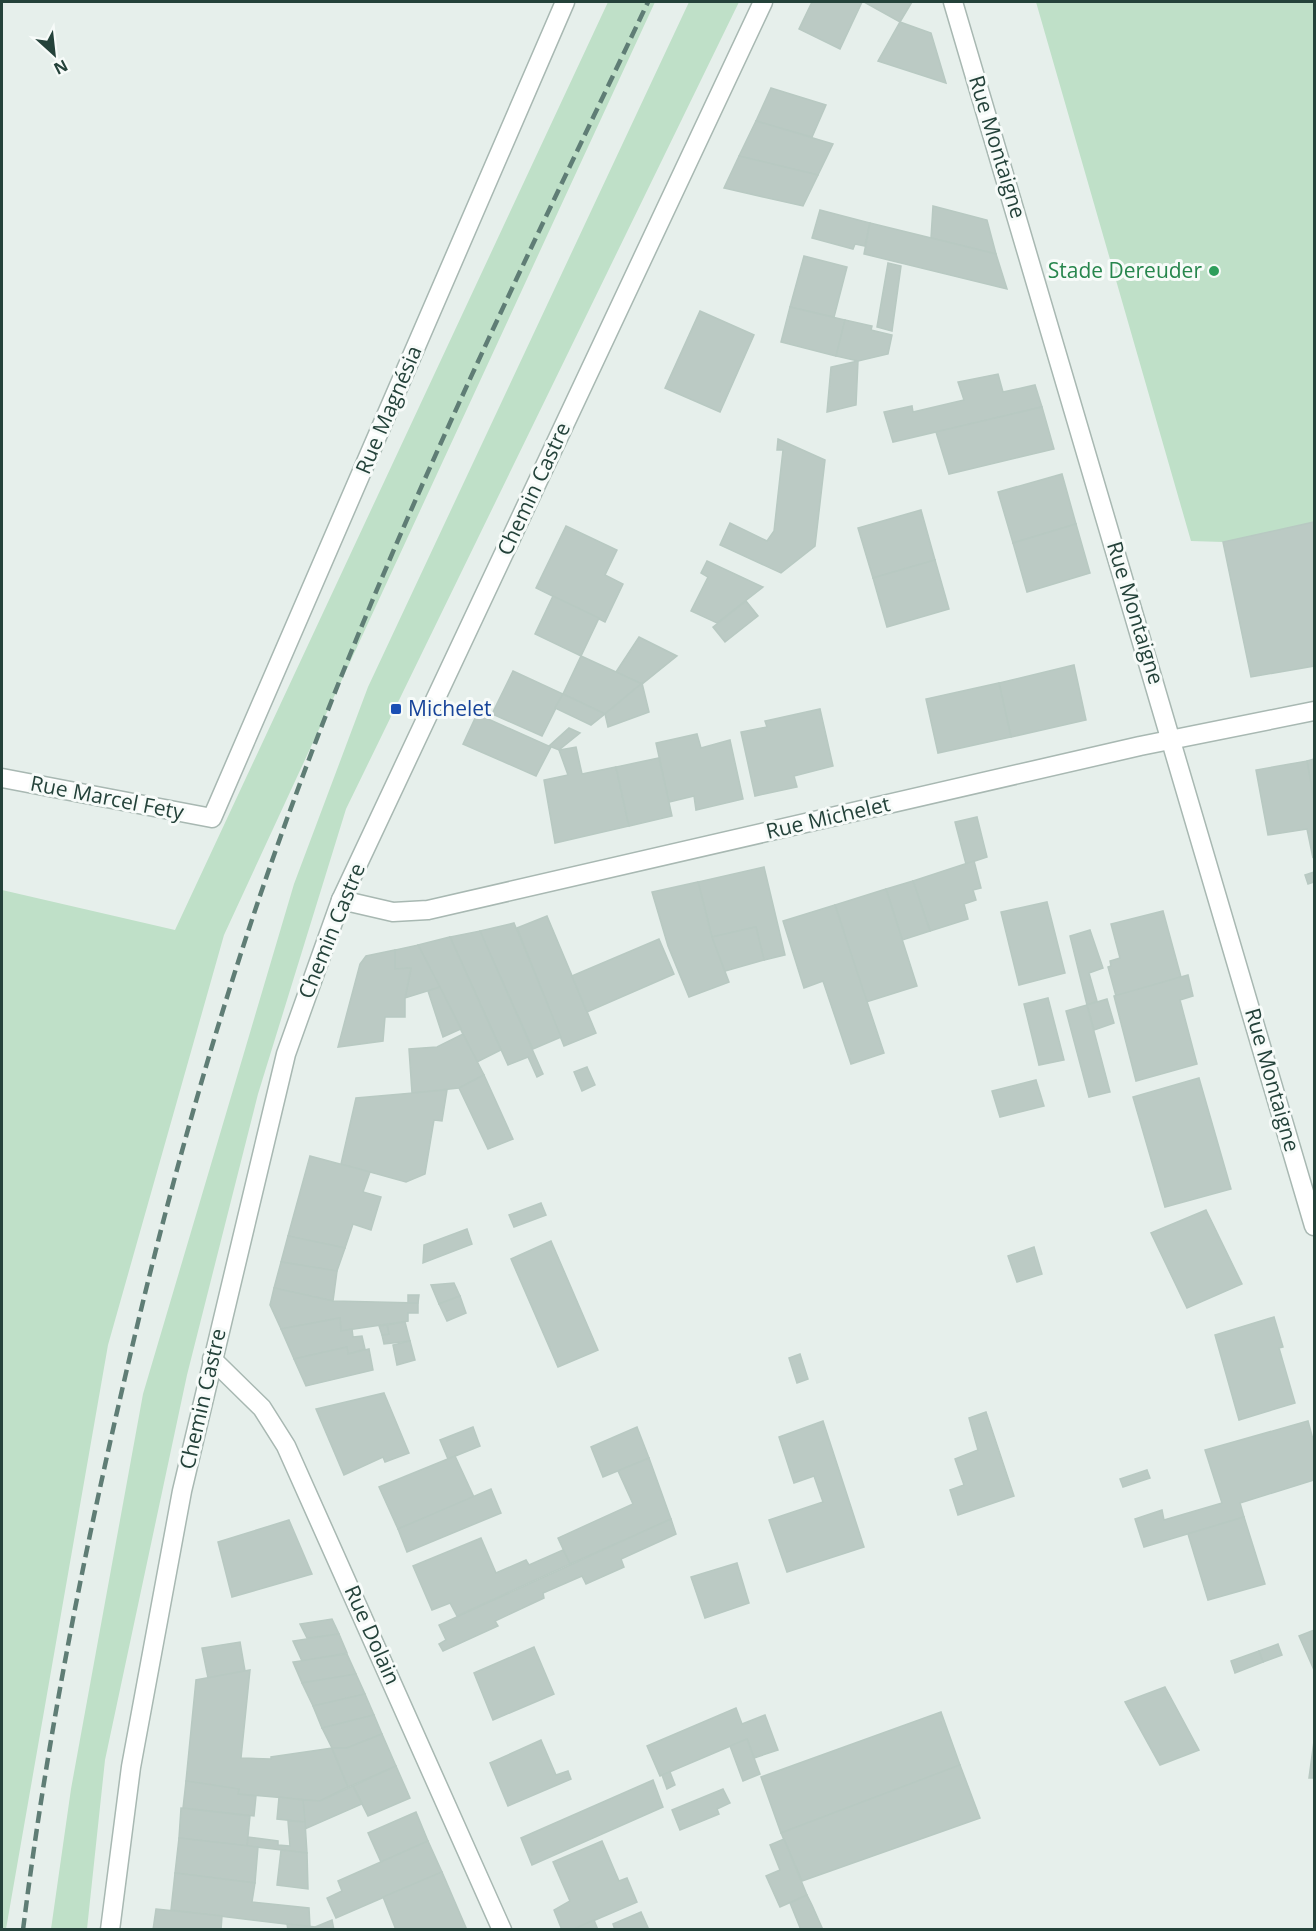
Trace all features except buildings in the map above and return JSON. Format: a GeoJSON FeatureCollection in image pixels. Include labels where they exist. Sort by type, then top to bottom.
{"type":"FeatureCollection","features":[{"type":"Feature","properties":{"kind":"street","name":"Rue Magnésia"},"geometry":{"type":"LineString","coordinates":[[212,818],[565,2]]}},
{"type":"Feature","properties":{"kind":"street","name":"Chemin Castre"},"geometry":{"type":"LineString","coordinates":[[110,1929],[131,1767],[182,1491],[286,1054],[341,900],[763,2]]}},
{"type":"Feature","properties":{"kind":"street","name":"Rue Montaigne"},"geometry":{"type":"LineString","coordinates":[[953,2],[1314,1226]]}},
{"type":"Feature","properties":{"kind":"street","name":"Rue Michelet"},"geometry":{"type":"LineString","coordinates":[[341,900],[393,912],[428,910],[1172,739],[1314,711]]}},
{"type":"Feature","properties":{"kind":"street","name":"Rue Marcel Fety"},"geometry":{"type":"LineString","coordinates":[[2,778],[212,818]]}},
{"type":"Feature","properties":{"kind":"street","name":"Rue Dolain"},"geometry":{"type":"LineString","coordinates":[[212,1359],[262,1408],[286,1446],[502,1929]]}},
{"type":"Feature","properties":{"kind":"green space"},"geometry":{"type":"Polygon","coordinates":[[[608,2],[655,2],[224,935],[108,1345],[6,1929],[2,1929],[2,890],[175,930],[608,2]]]}},
{"type":"Feature","properties":{"kind":"green space"},"geometry":{"type":"Polygon","coordinates":[[[689,2],[739,2],[346,809],[258,1094],[187,1375],[105,1760],[87,1929],[51,1929],[71,1789],[143,1394],[294,884],[368,687],[689,2]]]}},
{"type":"Feature","properties":{"kind":"green space","name":"Stade Dereuder"},"geometry":{"type":"Polygon","coordinates":[[[1036,2],[1314,2],[1314,665],[1251,677],[1223,542],[1191,541],[1036,2]]]}},
{"type":"Feature","properties":{"kind":"railway"},"geometry":{"type":"LineString","coordinates":[[23,1930],[54,1724],[79,1589],[108,1454],[179,1162],[245,942],[295,797],[375,594],[462,395],[648,2]]}},
{"type":"Feature","properties":{"kind":"place","name":"Stade Dereuder"},"geometry":{"type":"Point","coordinates":[1214,271]}},
{"type":"Feature","properties":{"kind":"place","name":"Michelet"},"geometry":{"type":"Point","coordinates":[396,709]}}]}
